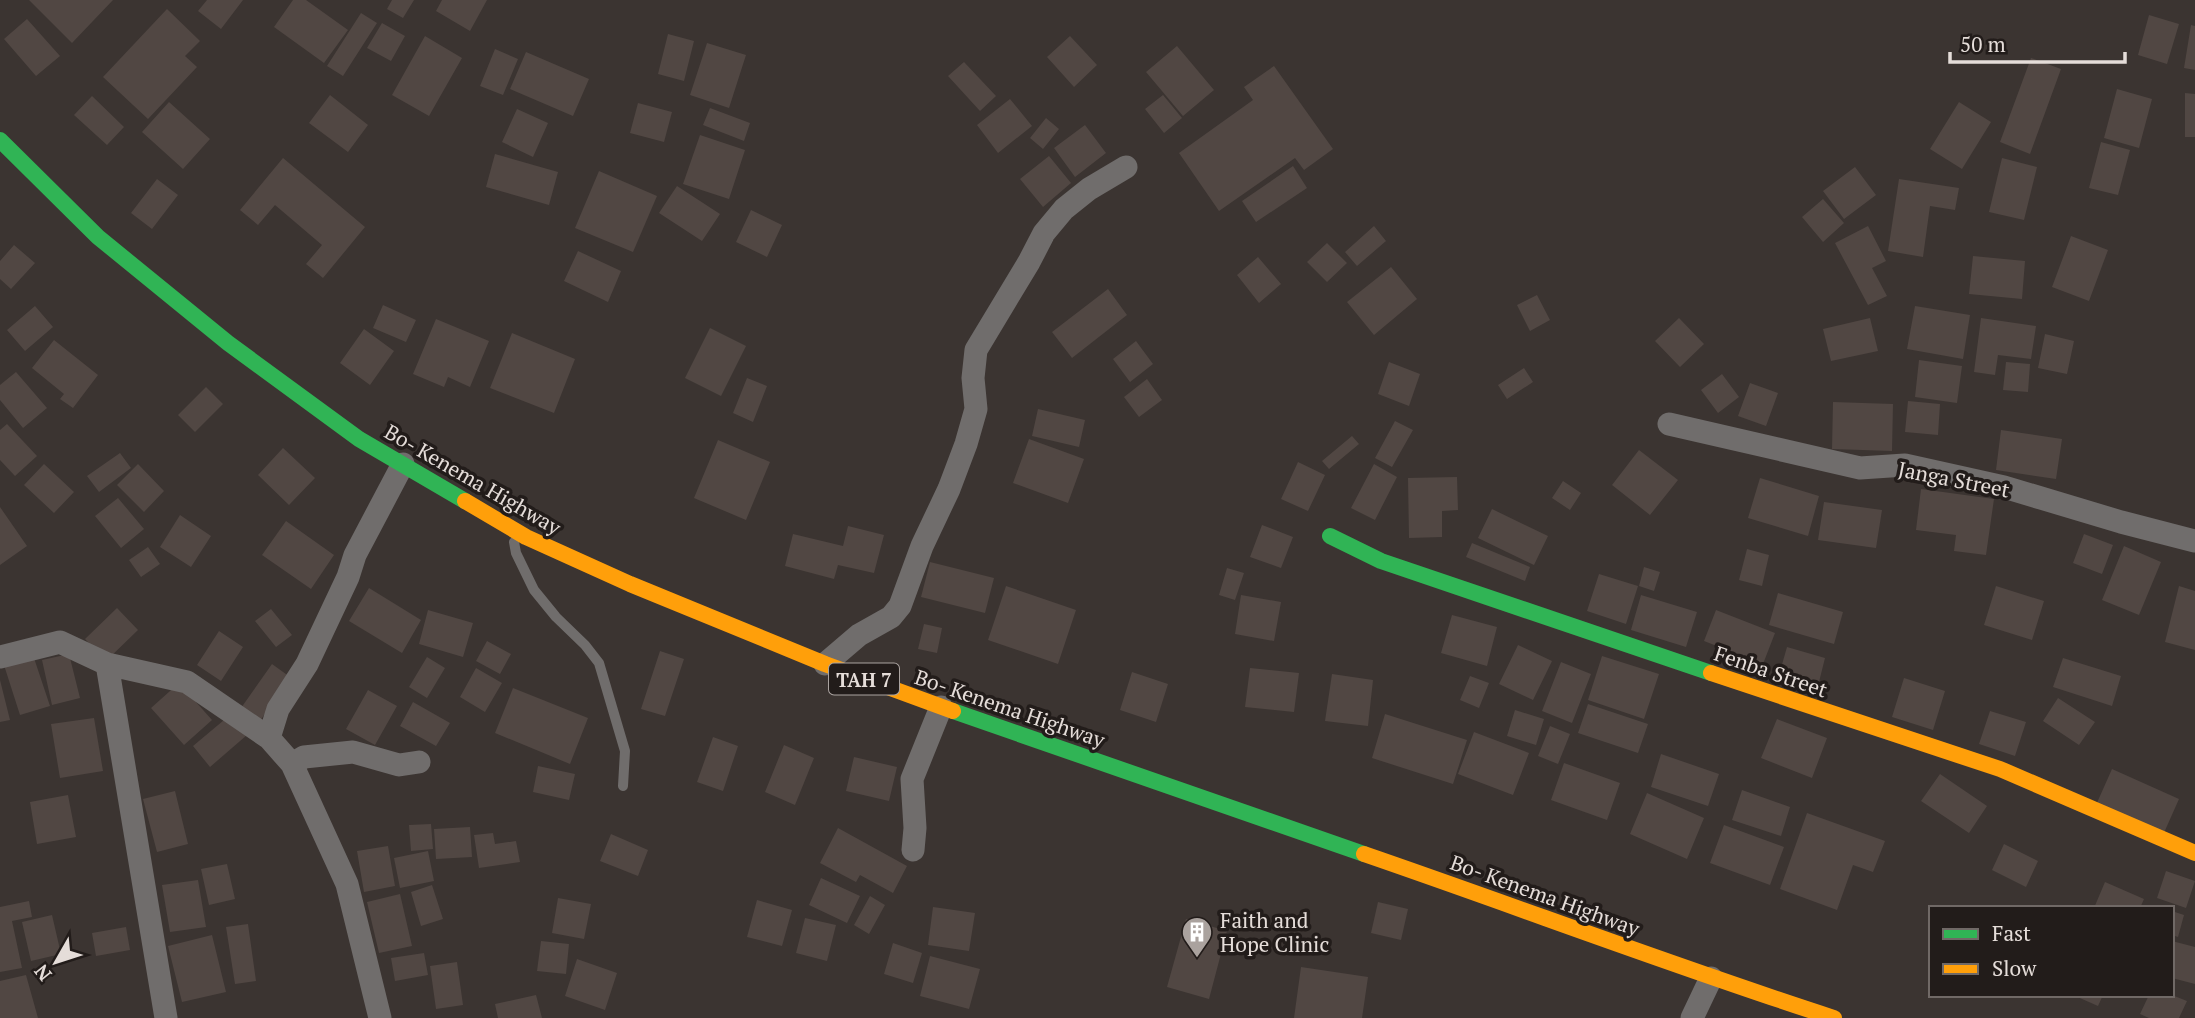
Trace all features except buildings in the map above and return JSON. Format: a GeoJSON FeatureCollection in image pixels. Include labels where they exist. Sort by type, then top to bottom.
{"type":"FeatureCollection","features":[{"type":"Feature","properties":{"kind":"main road","name":"Bo- Kenema Highway"},"geometry":{"type":"LineString","coordinates":[[0,141],[98,237],[218,335],[359,439],[512,529],[630,584],[825,664],[941,707],[1577,928],[1711,978],[1834,1018]]}},
{"type":"Feature","properties":{"kind":"main road","name":"Fenba Street"},"geometry":{"type":"LineString","coordinates":[[1330,536],[1381,561],[2000,769],[2195,853]]}},
{"type":"Feature","properties":{"kind":"street"},"geometry":{"type":"LineString","coordinates":[[825,664],[859,635],[891,617],[900,606],[922,546],[949,489],[966,444],[976,409],[973,378],[976,350],[1044,233],[1065,209],[1089,189],[1126,167]]}},
{"type":"Feature","properties":{"kind":"street","name":"Janga Street"},"geometry":{"type":"LineString","coordinates":[[1670,424],[1860,468],[1905,466],[2004,487],[2120,522],[2195,541]]}},
{"type":"Feature","properties":{"kind":"street"},"geometry":{"type":"LineString","coordinates":[[269,738],[278,709],[307,664],[348,578],[355,555],[403,464]]}},
{"type":"Feature","properties":{"kind":"street"},"geometry":{"type":"LineString","coordinates":[[0,657],[60,642],[107,664],[187,682],[269,738],[292,764],[347,884],[380,1018]]}},
{"type":"Feature","properties":{"kind":"street"},"geometry":{"type":"LineString","coordinates":[[107,664],[166,1018]]}},
{"type":"Feature","properties":{"kind":"street"},"geometry":{"type":"LineString","coordinates":[[914,850],[912,779],[941,707]]}},
{"type":"Feature","properties":{"kind":"street"},"geometry":{"type":"LineString","coordinates":[[292,764],[304,757],[353,752],[399,765],[419,762]]}},
{"type":"Feature","properties":{"kind":"street"},"geometry":{"type":"LineString","coordinates":[[1692,1018],[1711,978]]}},
{"type":"Feature","properties":{"kind":"lane"},"geometry":{"type":"LineString","coordinates":[[512,529],[516,553],[534,590],[599,663],[625,751],[623,786]]}},
{"type":"Feature","properties":{"kind":"traffic: fast"},"geometry":{"type":"LineString","coordinates":[[0,140],[98,237],[228,343],[359,439],[465,501]]}},
{"type":"Feature","properties":{"kind":"traffic: fast"},"geometry":{"type":"LineString","coordinates":[[1330,536],[1381,561],[1711,673]]}},
{"type":"Feature","properties":{"kind":"traffic: fast"},"geometry":{"type":"LineString","coordinates":[[953,711],[1364,854]]}},
{"type":"Feature","properties":{"kind":"traffic: slow"},"geometry":{"type":"LineString","coordinates":[[465,501],[526,537],[630,584],[825,664],[953,711]]}},
{"type":"Feature","properties":{"kind":"traffic: slow"},"geometry":{"type":"LineString","coordinates":[[1711,673],[2000,769],[2195,853]]}},
{"type":"Feature","properties":{"kind":"traffic: slow"},"geometry":{"type":"LineString","coordinates":[[1364,854],[1834,1018]]}},
{"type":"Feature","properties":{"kind":"place","name":"Faith and Hope Clinic"},"geometry":{"type":"Point","coordinates":[1197,959]}}]}
